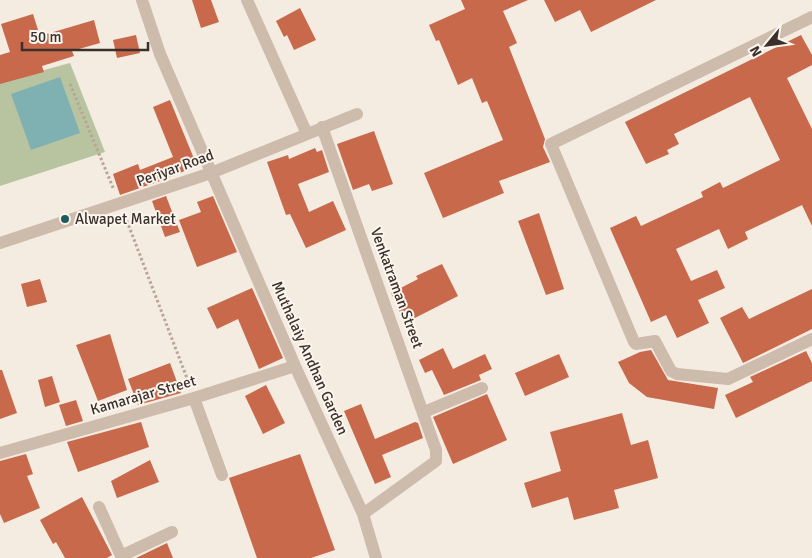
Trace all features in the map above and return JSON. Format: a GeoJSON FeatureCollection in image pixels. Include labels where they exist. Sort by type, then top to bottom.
{"type":"FeatureCollection","features":[{"type":"Feature","properties":{"kind":"street"},"geometry":{"type":"LineString","coordinates":[[142,0],[160,54],[211,173]]}},
{"type":"Feature","properties":{"kind":"street"},"geometry":{"type":"LineString","coordinates":[[247,0],[307,134]]}},
{"type":"Feature","properties":{"kind":"street"},"geometry":{"type":"LineString","coordinates":[[812,17],[552,144],[634,342],[636,344],[647,344],[655,341],[670,371],[677,374],[724,380],[812,339]]}},
{"type":"Feature","properties":{"kind":"street","name":"Periyar Road"},"geometry":{"type":"LineString","coordinates":[[0,243],[211,173],[357,114]]}},
{"type":"Feature","properties":{"kind":"street","name":"Venkatraman Street"},"geometry":{"type":"LineString","coordinates":[[322,127],[436,450],[436,461],[363,514]]}},
{"type":"Feature","properties":{"kind":"street","name":"Muthalaiy Andhan Garden"},"geometry":{"type":"LineString","coordinates":[[211,173],[295,366],[363,514],[376,558]]}},
{"type":"Feature","properties":{"kind":"street","name":"Kamarajar Street"},"geometry":{"type":"LineString","coordinates":[[0,453],[194,398],[295,366]]}},
{"type":"Feature","properties":{"kind":"street"},"geometry":{"type":"LineString","coordinates":[[424,412],[482,388]]}},
{"type":"Feature","properties":{"kind":"street"},"geometry":{"type":"LineString","coordinates":[[194,398],[222,475]]}},
{"type":"Feature","properties":{"kind":"street"},"geometry":{"type":"LineString","coordinates":[[99,507],[121,557],[172,532]]}},
{"type":"Feature","properties":{"kind":"path"},"geometry":{"type":"LineString","coordinates":[[70,84],[121,204],[194,398]]}},
{"type":"Feature","properties":{"kind":"green space"},"geometry":{"type":"Polygon","coordinates":[[[70,63],[105,152],[0,186],[0,82],[70,63]]]}},
{"type":"Feature","properties":{"kind":"water"},"geometry":{"type":"Polygon","coordinates":[[[60,77],[80,133],[31,150],[11,94],[60,77]]]}},
{"type":"Feature","properties":{"kind":"building"},"geometry":{"type":"Polygon","coordinates":[[[192,0],[211,0],[219,22],[201,28],[192,0]]]}},
{"type":"Feature","properties":{"kind":"building"},"geometry":{"type":"Polygon","coordinates":[[[461,0],[528,0],[503,11],[517,43],[509,47],[545,139],[543,147],[550,162],[499,181],[504,193],[443,218],[424,173],[503,140],[487,101],[482,103],[472,78],[458,85],[439,40],[436,41],[429,25],[465,9],[461,0]]]}},
{"type":"Feature","properties":{"kind":"building"},"geometry":{"type":"Polygon","coordinates":[[[544,0],[656,0],[591,32],[580,10],[555,22],[544,0]]]}},
{"type":"Feature","properties":{"kind":"building"},"geometry":{"type":"Polygon","coordinates":[[[300,8],[316,40],[294,50],[287,35],[284,37],[276,21],[300,8]]]}},
{"type":"Feature","properties":{"kind":"building"},"geometry":{"type":"Polygon","coordinates":[[[33,14],[40,36],[94,20],[100,43],[72,51],[74,56],[42,66],[44,72],[0,84],[0,55],[10,52],[1,24],[33,14]]]}},
{"type":"Feature","properties":{"kind":"building"},"geometry":{"type":"Polygon","coordinates":[[[136,35],[140,53],[117,58],[113,40],[136,35]]]}},
{"type":"Feature","properties":{"kind":"building"},"geometry":{"type":"Polygon","coordinates":[[[801,35],[812,55],[812,65],[787,78],[812,129],[812,226],[802,205],[745,232],[748,239],[728,249],[719,229],[676,249],[691,281],[717,270],[725,288],[698,300],[709,323],[677,338],[666,315],[651,322],[610,228],[636,216],[641,226],[703,197],[701,192],[720,182],[723,188],[780,160],[750,97],[674,134],[679,144],[667,150],[669,154],[646,164],[625,122],[801,35]]]}},
{"type":"Feature","properties":{"kind":"building"},"geometry":{"type":"Polygon","coordinates":[[[170,100],[197,166],[120,195],[113,174],[138,164],[140,170],[173,157],[153,107],[170,100]]]}},
{"type":"Feature","properties":{"kind":"building"},"geometry":{"type":"Polygon","coordinates":[[[374,131],[393,184],[372,191],[369,184],[353,190],[337,144],[374,131]]]}},
{"type":"Feature","properties":{"kind":"building"},"geometry":{"type":"Polygon","coordinates":[[[315,148],[317,152],[322,150],[329,172],[298,184],[309,212],[333,201],[346,230],[306,248],[290,214],[286,215],[267,162],[288,155],[289,159],[315,148]]]}},
{"type":"Feature","properties":{"kind":"building"},"geometry":{"type":"Polygon","coordinates":[[[166,196],[180,232],[165,237],[152,201],[166,196]]]}},
{"type":"Feature","properties":{"kind":"building"},"geometry":{"type":"Polygon","coordinates":[[[213,196],[237,252],[197,267],[179,220],[201,212],[197,202],[213,196]]]}},
{"type":"Feature","properties":{"kind":"building"},"geometry":{"type":"Polygon","coordinates":[[[539,213],[564,289],[546,295],[518,221],[539,213]]]}},
{"type":"Feature","properties":{"kind":"building"},"geometry":{"type":"Polygon","coordinates":[[[442,264],[458,296],[405,323],[391,293],[418,279],[416,276],[442,264]]]}},
{"type":"Feature","properties":{"kind":"building"},"geometry":{"type":"Polygon","coordinates":[[[40,279],[47,302],[27,307],[21,284],[40,279]]]}},
{"type":"Feature","properties":{"kind":"building"},"geometry":{"type":"Polygon","coordinates":[[[252,288],[283,358],[259,369],[238,319],[217,329],[207,308],[252,288]]]}},
{"type":"Feature","properties":{"kind":"building"},"geometry":{"type":"Polygon","coordinates":[[[812,289],[812,329],[743,363],[720,318],[742,307],[749,319],[812,289]]]}},
{"type":"Feature","properties":{"kind":"building"},"geometry":{"type":"Polygon","coordinates":[[[110,334],[127,390],[98,401],[76,345],[110,334]]]}},
{"type":"Feature","properties":{"kind":"building"},"geometry":{"type":"Polygon","coordinates":[[[443,348],[453,369],[485,354],[492,369],[479,375],[481,380],[444,395],[432,370],[425,373],[419,360],[443,348]]]}},
{"type":"Feature","properties":{"kind":"building"},"geometry":{"type":"Polygon","coordinates":[[[651,350],[668,380],[718,388],[714,409],[647,397],[629,383],[618,362],[640,352],[651,350]]]}},
{"type":"Feature","properties":{"kind":"building"},"geometry":{"type":"Polygon","coordinates":[[[806,351],[812,363],[812,381],[736,418],[725,395],[753,382],[750,377],[806,351]]]}},
{"type":"Feature","properties":{"kind":"building"},"geometry":{"type":"Polygon","coordinates":[[[559,354],[569,377],[525,396],[515,373],[559,354]]]}},
{"type":"Feature","properties":{"kind":"building"},"geometry":{"type":"Polygon","coordinates":[[[170,363],[181,393],[138,405],[128,379],[170,363]]]}},
{"type":"Feature","properties":{"kind":"building"},"geometry":{"type":"Polygon","coordinates":[[[0,370],[2,370],[17,413],[0,419],[0,370]]]}},
{"type":"Feature","properties":{"kind":"building"},"geometry":{"type":"Polygon","coordinates":[[[52,376],[60,402],[45,407],[38,380],[52,376]]]}},
{"type":"Feature","properties":{"kind":"building"},"geometry":{"type":"Polygon","coordinates":[[[266,385],[285,423],[263,434],[245,396],[266,385]]]}},
{"type":"Feature","properties":{"kind":"building"},"geometry":{"type":"Polygon","coordinates":[[[487,394],[507,440],[453,464],[433,417],[487,394]]]}},
{"type":"Feature","properties":{"kind":"building"},"geometry":{"type":"Polygon","coordinates":[[[76,400],[83,421],[66,426],[59,405],[76,400]]]}},
{"type":"Feature","properties":{"kind":"building"},"geometry":{"type":"Polygon","coordinates":[[[361,404],[375,439],[415,422],[418,423],[423,438],[382,455],[391,477],[375,484],[344,411],[361,404]]]}},
{"type":"Feature","properties":{"kind":"building"},"geometry":{"type":"Polygon","coordinates":[[[622,413],[631,445],[648,440],[658,478],[614,490],[619,508],[574,520],[568,497],[532,508],[524,483],[561,471],[550,432],[622,413]]]}},
{"type":"Feature","properties":{"kind":"building"},"geometry":{"type":"Polygon","coordinates":[[[141,422],[149,447],[78,472],[67,442],[141,422]]]}},
{"type":"Feature","properties":{"kind":"building"},"geometry":{"type":"Polygon","coordinates":[[[26,454],[33,474],[27,476],[40,508],[4,523],[0,514],[0,461],[26,454]]]}},
{"type":"Feature","properties":{"kind":"building"},"geometry":{"type":"Polygon","coordinates":[[[300,454],[335,550],[311,558],[257,558],[229,478],[300,454]]]}},
{"type":"Feature","properties":{"kind":"building"},"geometry":{"type":"Polygon","coordinates":[[[150,460],[159,482],[117,498],[111,481],[150,460]]]}},
{"type":"Feature","properties":{"kind":"building"},"geometry":{"type":"Polygon","coordinates":[[[82,497],[112,555],[107,558],[65,558],[56,542],[53,544],[40,520],[82,497]]]}},
{"type":"Feature","properties":{"kind":"building"},"geometry":{"type":"Polygon","coordinates":[[[167,543],[173,558],[136,558],[167,543]]]}},
{"type":"Feature","properties":{"kind":"place","name":"Alwapet Market"},"geometry":{"type":"Point","coordinates":[65,219]}}]}
